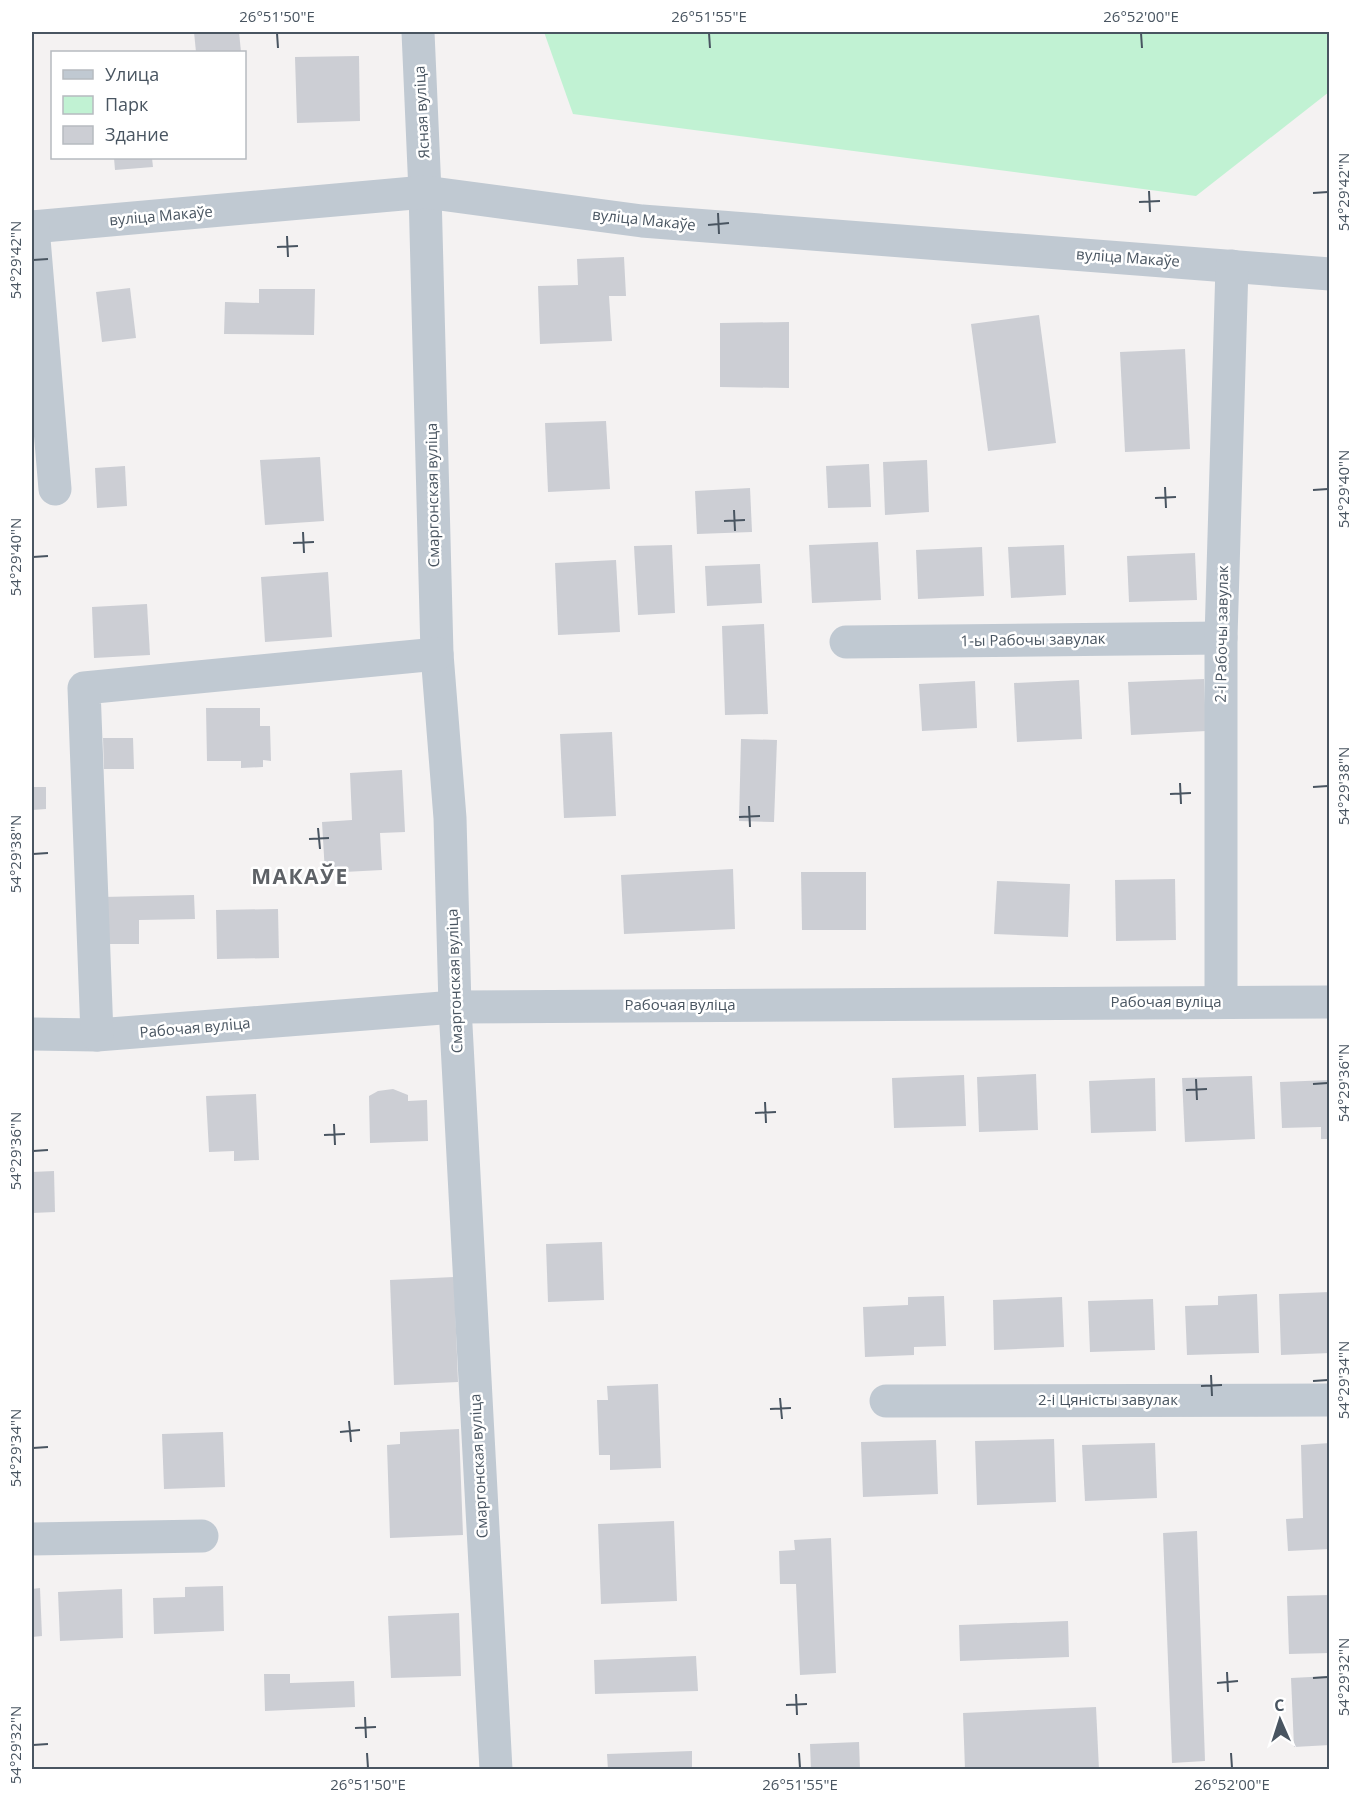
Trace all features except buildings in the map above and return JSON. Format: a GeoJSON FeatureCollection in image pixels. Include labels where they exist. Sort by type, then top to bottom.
{"type":"FeatureCollection","features":[{"type":"Feature","properties":{"kind":"street","name":"Ясная вуліца"},"geometry":{"type":"LineString","coordinates":[[418,32],[425,192]]}},
{"type":"Feature","properties":{"kind":"street","name":"вуліца Макаўе"},"geometry":{"type":"LineString","coordinates":[[32,227],[425,192],[642,221],[1329,274]]}},
{"type":"Feature","properties":{"kind":"street","name":"Смаргонская вуліца"},"geometry":{"type":"LineString","coordinates":[[425,192],[437,654],[450,818],[455,1007],[496,1770]]}},
{"type":"Feature","properties":{"kind":"street"},"geometry":{"type":"LineString","coordinates":[[32,227],[55,489]]}},
{"type":"Feature","properties":{"kind":"street","name":"2-і Рабочы завулак"},"geometry":{"type":"LineString","coordinates":[[1221,1002],[1221,638],[1232,266]]}},
{"type":"Feature","properties":{"kind":"street","name":"1-ы Рабочы завулак"},"geometry":{"type":"LineString","coordinates":[[846,642],[1221,638]]}},
{"type":"Feature","properties":{"kind":"street"},"geometry":{"type":"LineString","coordinates":[[97,1035],[84,687],[437,654]]}},
{"type":"Feature","properties":{"kind":"street","name":"Рабочая вуліца"},"geometry":{"type":"LineString","coordinates":[[32,1034],[97,1035],[455,1007],[1329,1002]]}},
{"type":"Feature","properties":{"kind":"street","name":"2-і Цяністы завулак"},"geometry":{"type":"LineString","coordinates":[[886,1401],[1329,1400]]}},
{"type":"Feature","properties":{"kind":"street"},"geometry":{"type":"LineString","coordinates":[[32,1539],[202,1536]]}},
{"type":"Feature","properties":{"kind":"green space"},"geometry":{"type":"Polygon","coordinates":[[[544,32],[1329,32],[1329,92],[1196,196],[573,114],[544,32]]]}},
{"type":"Feature","properties":{"kind":"district","name":"МАКАЎЕ"},"geometry":{"type":"Point","coordinates":[300,877]}}]}
